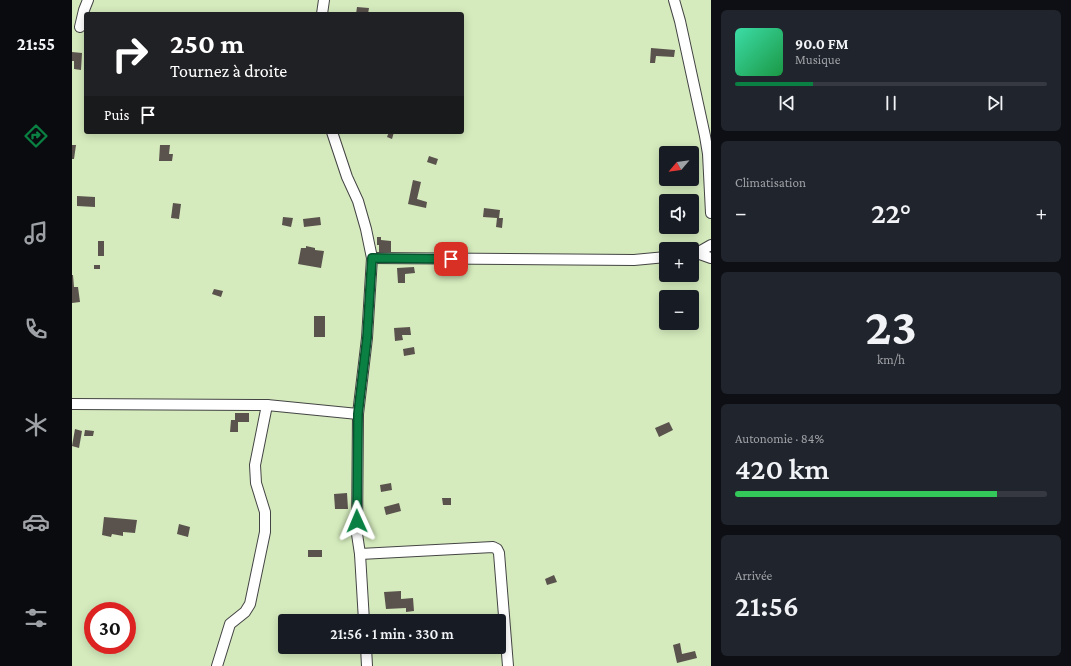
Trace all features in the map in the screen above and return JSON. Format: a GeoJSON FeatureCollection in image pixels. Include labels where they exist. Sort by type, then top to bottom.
{"type":"FeatureCollection","features":[{"type":"Feature","properties":{"kind":"street"},"geometry":{"type":"LineString","coordinates":[[80,27],[88,0]]}},
{"type":"Feature","properties":{"kind":"street"},"geometry":{"type":"LineString","coordinates":[[322,12],[324,0]]}},
{"type":"Feature","properties":{"kind":"street"},"geometry":{"type":"LineString","coordinates":[[674,0],[705,136],[708,154],[711,213]]}},
{"type":"Feature","properties":{"kind":"street"},"geometry":{"type":"LineString","coordinates":[[333,134],[347,177],[358,201],[366,228],[372,258],[367,338],[358,414],[357,534],[360,554],[364,614]]}},
{"type":"Feature","properties":{"kind":"street"},"geometry":{"type":"LineString","coordinates":[[699,251],[711,245]]}},
{"type":"Feature","properties":{"kind":"street"},"geometry":{"type":"LineString","coordinates":[[699,254],[711,258]]}},
{"type":"Feature","properties":{"kind":"street"},"geometry":{"type":"LineString","coordinates":[[372,258],[634,260],[659,258]]}},
{"type":"Feature","properties":{"kind":"street"},"geometry":{"type":"LineString","coordinates":[[72,404],[267,405],[358,414]]}},
{"type":"Feature","properties":{"kind":"street"},"geometry":{"type":"LineString","coordinates":[[217,666],[230,624],[245,612],[250,604],[265,532],[265,512],[256,483],[255,465],[267,405]]}},
{"type":"Feature","properties":{"kind":"street"},"geometry":{"type":"LineString","coordinates":[[360,554],[463,548],[497,549],[499,553],[508,666]]}},
{"type":"Feature","properties":{"kind":"street"},"geometry":{"type":"LineString","coordinates":[[366,654],[367,666]]}},
{"type":"Feature","properties":{"kind":"green space"},"geometry":{"type":"Polygon","coordinates":[[[72,0],[711,0],[711,666],[72,666],[72,0]]]}},
{"type":"Feature","properties":{"kind":"building"},"geometry":{"type":"Polygon","coordinates":[[[357,7],[369,8],[368,12],[356,12],[357,7]]]}},
{"type":"Feature","properties":{"kind":"building"},"geometry":{"type":"Polygon","coordinates":[[[651,48],[675,50],[674,57],[656,56],[655,63],[650,63],[651,48]]]}},
{"type":"Feature","properties":{"kind":"building"},"geometry":{"type":"Polygon","coordinates":[[[72,52],[82,53],[81,70],[74,69],[72,52]]]}},
{"type":"Feature","properties":{"kind":"building"},"geometry":{"type":"Polygon","coordinates":[[[388,134],[393,134],[392,139],[387,137],[388,134]]]}},
{"type":"Feature","properties":{"kind":"building"},"geometry":{"type":"Polygon","coordinates":[[[72,145],[76,145],[74,159],[72,159],[72,145]]]}},
{"type":"Feature","properties":{"kind":"building"},"geometry":{"type":"Polygon","coordinates":[[[160,145],[170,145],[169,154],[173,154],[172,161],[159,161],[160,145]]]}},
{"type":"Feature","properties":{"kind":"building"},"geometry":{"type":"Polygon","coordinates":[[[429,156],[438,159],[436,165],[427,162],[429,156]]]}},
{"type":"Feature","properties":{"kind":"building"},"geometry":{"type":"Polygon","coordinates":[[[413,180],[421,182],[417,199],[427,202],[426,208],[408,204],[413,180]]]}},
{"type":"Feature","properties":{"kind":"building"},"geometry":{"type":"Polygon","coordinates":[[[77,196],[95,197],[95,207],[77,206],[77,196]]]}},
{"type":"Feature","properties":{"kind":"building"},"geometry":{"type":"Polygon","coordinates":[[[173,203],[181,204],[179,219],[171,218],[173,203]]]}},
{"type":"Feature","properties":{"kind":"building"},"geometry":{"type":"Polygon","coordinates":[[[484,208],[500,210],[499,218],[503,218],[502,228],[496,227],[497,218],[483,217],[484,208]]]}},
{"type":"Feature","properties":{"kind":"building"},"geometry":{"type":"Polygon","coordinates":[[[283,217],[293,218],[291,227],[282,225],[283,217]]]}},
{"type":"Feature","properties":{"kind":"building"},"geometry":{"type":"Polygon","coordinates":[[[320,217],[321,225],[304,227],[303,219],[320,217]]]}},
{"type":"Feature","properties":{"kind":"building"},"geometry":{"type":"Polygon","coordinates":[[[377,237],[381,237],[381,240],[391,241],[391,252],[379,252],[377,237]]]}},
{"type":"Feature","properties":{"kind":"building"},"geometry":{"type":"Polygon","coordinates":[[[98,241],[104,241],[104,256],[98,256],[98,241]]]}},
{"type":"Feature","properties":{"kind":"building"},"geometry":{"type":"Polygon","coordinates":[[[306,246],[315,248],[315,250],[324,251],[321,268],[298,264],[301,248],[306,248],[306,246]]]}},
{"type":"Feature","properties":{"kind":"building"},"geometry":{"type":"Polygon","coordinates":[[[94,265],[100,265],[100,269],[94,269],[94,265]]]}},
{"type":"Feature","properties":{"kind":"building"},"geometry":{"type":"Polygon","coordinates":[[[414,267],[415,273],[405,274],[405,283],[398,283],[397,268],[414,267]]]}},
{"type":"Feature","properties":{"kind":"building"},"geometry":{"type":"Polygon","coordinates":[[[72,275],[74,287],[78,287],[80,302],[72,303],[72,275]]]}},
{"type":"Feature","properties":{"kind":"building"},"geometry":{"type":"Polygon","coordinates":[[[214,289],[223,291],[221,297],[212,294],[214,289]]]}},
{"type":"Feature","properties":{"kind":"building"},"geometry":{"type":"Polygon","coordinates":[[[314,316],[325,316],[325,337],[314,337],[314,316]]]}},
{"type":"Feature","properties":{"kind":"building"},"geometry":{"type":"Polygon","coordinates":[[[410,327],[411,335],[402,335],[403,340],[395,341],[394,328],[410,327]]]}},
{"type":"Feature","properties":{"kind":"building"},"geometry":{"type":"Polygon","coordinates":[[[414,347],[415,354],[404,356],[403,349],[414,347]]]}},
{"type":"Feature","properties":{"kind":"building"},"geometry":{"type":"Polygon","coordinates":[[[235,413],[249,413],[249,422],[238,422],[238,432],[230,432],[231,420],[235,420],[235,413]]]}},
{"type":"Feature","properties":{"kind":"building"},"geometry":{"type":"Polygon","coordinates":[[[669,422],[673,430],[659,437],[655,428],[669,422]]]}},
{"type":"Feature","properties":{"kind":"building"},"geometry":{"type":"Polygon","coordinates":[[[75,429],[82,431],[79,448],[72,446],[75,429]]]}},
{"type":"Feature","properties":{"kind":"building"},"geometry":{"type":"Polygon","coordinates":[[[85,430],[94,431],[93,436],[84,436],[85,430]]]}},
{"type":"Feature","properties":{"kind":"building"},"geometry":{"type":"Polygon","coordinates":[[[391,483],[392,490],[381,492],[380,485],[391,483]]]}},
{"type":"Feature","properties":{"kind":"building"},"geometry":{"type":"Polygon","coordinates":[[[347,493],[348,509],[335,509],[334,494],[347,493]]]}},
{"type":"Feature","properties":{"kind":"building"},"geometry":{"type":"Polygon","coordinates":[[[442,498],[451,498],[451,505],[443,505],[442,498]]]}},
{"type":"Feature","properties":{"kind":"building"},"geometry":{"type":"Polygon","coordinates":[[[399,503],[401,511],[386,515],[384,507],[399,503]]]}},
{"type":"Feature","properties":{"kind":"building"},"geometry":{"type":"Polygon","coordinates":[[[104,517],[137,520],[135,533],[123,532],[123,536],[112,534],[111,537],[102,535],[104,517]]]}},
{"type":"Feature","properties":{"kind":"building"},"geometry":{"type":"Polygon","coordinates":[[[179,524],[190,527],[188,537],[177,534],[179,524]]]}},
{"type":"Feature","properties":{"kind":"building"},"geometry":{"type":"Polygon","coordinates":[[[308,550],[322,550],[322,557],[308,557],[308,550]]]}},
{"type":"Feature","properties":{"kind":"building"},"geometry":{"type":"Polygon","coordinates":[[[554,575],[557,582],[547,585],[545,579],[554,575]]]}},
{"type":"Feature","properties":{"kind":"building"},"geometry":{"type":"Polygon","coordinates":[[[401,591],[401,599],[413,598],[414,611],[406,612],[406,608],[386,609],[384,592],[401,591]]]}},
{"type":"Feature","properties":{"kind":"building"},"geometry":{"type":"Polygon","coordinates":[[[680,643],[682,654],[695,651],[697,658],[677,663],[673,645],[680,643]]]}},
{"type":"Feature","properties":{"kind":"route"},"geometry":{"type":"LineString","coordinates":[[357,521],[358,414],[367,338],[372,258],[451,259]]}}]}
